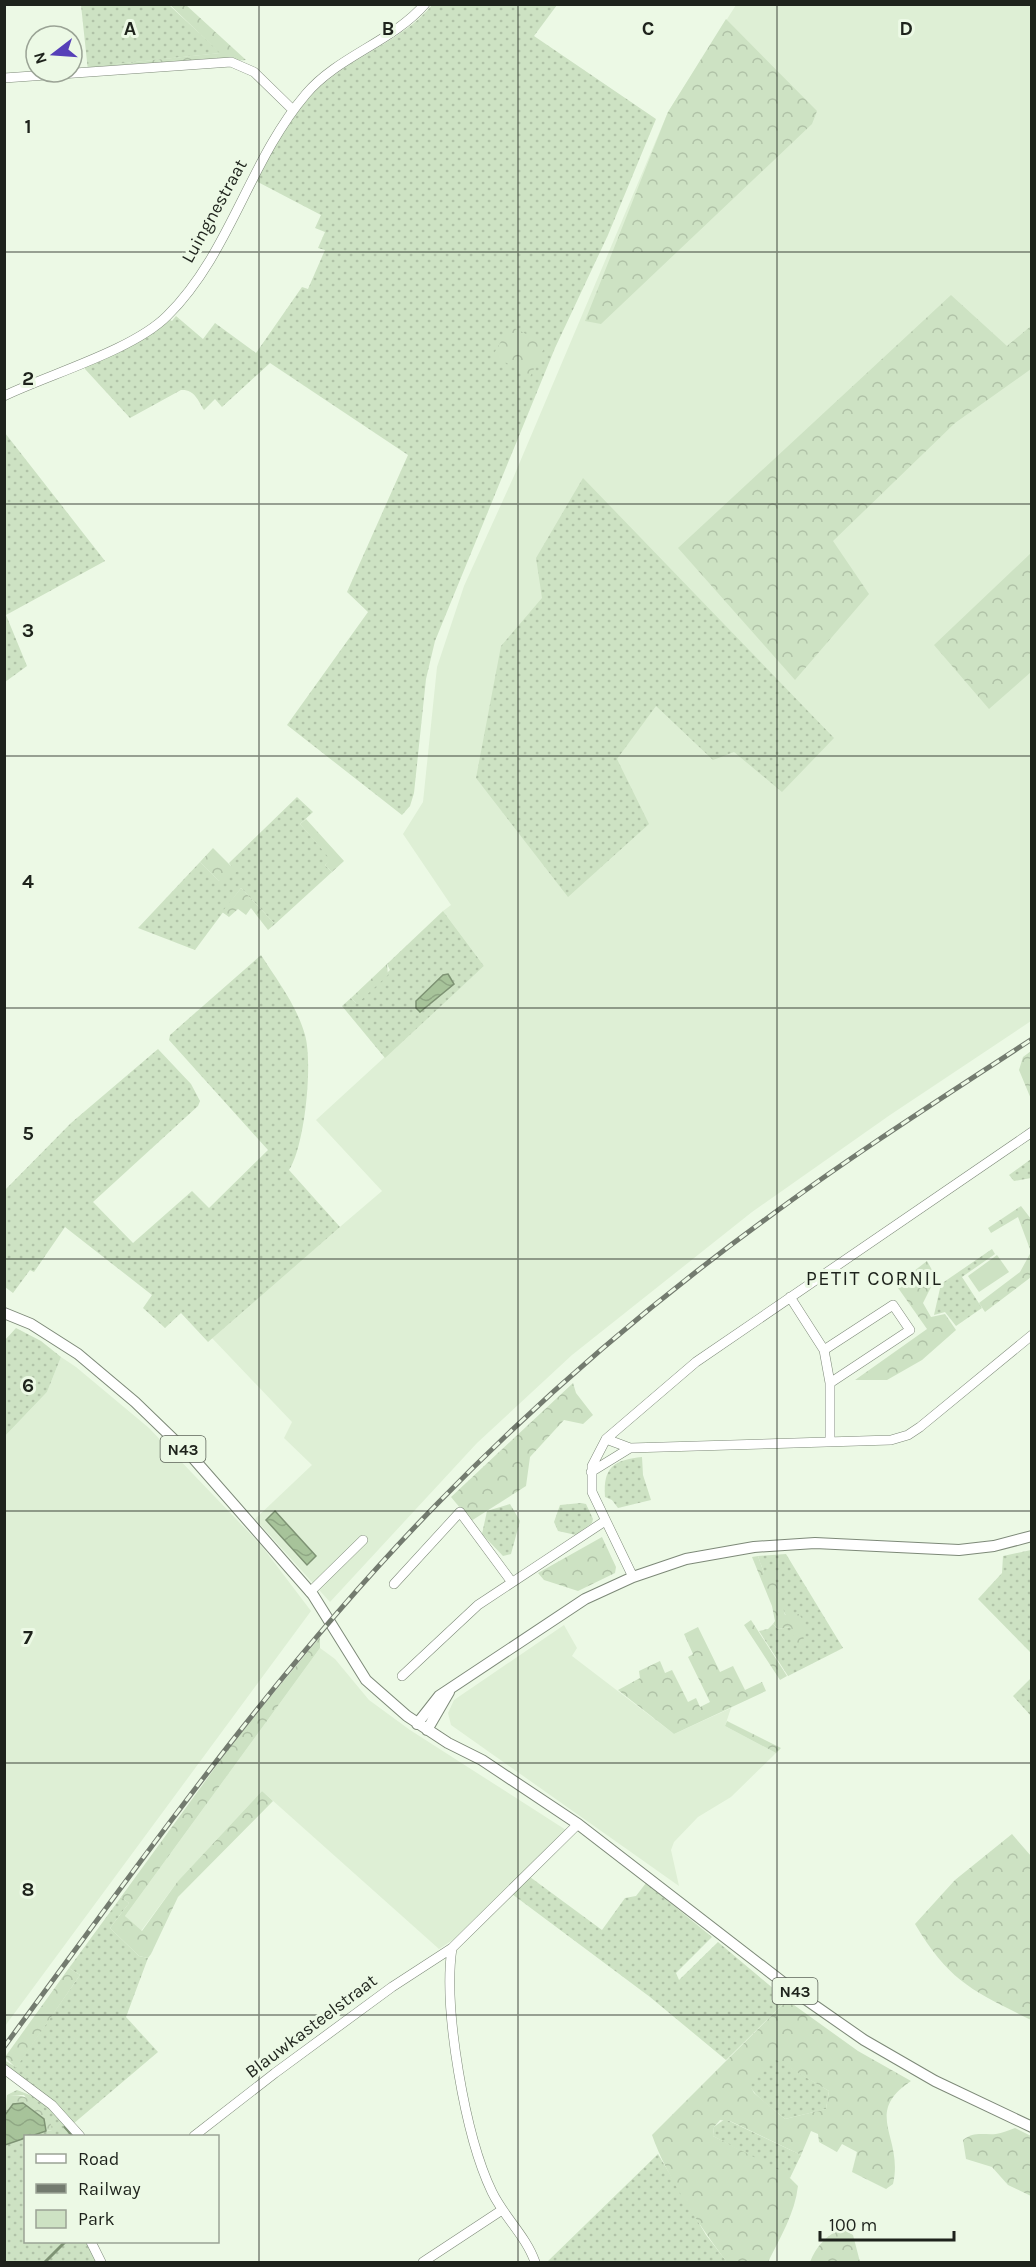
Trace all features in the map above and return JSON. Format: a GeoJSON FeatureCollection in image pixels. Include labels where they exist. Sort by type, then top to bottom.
{"type":"FeatureCollection","features":[{"type":"Feature","properties":{"kind":"main road","name":"N43"},"geometry":{"type":"LineString","coordinates":[[4,1313],[31,1324],[70,1348],[135,1402],[193,1458],[310,1592],[330,1620],[366,1680],[422,1727],[482,1760],[578,1824],[833,2019],[921,2074],[1032,2127]]}},
{"type":"Feature","properties":{"kind":"main road"},"geometry":{"type":"LineString","coordinates":[[422,1727],[432,1702],[585,1599],[633,1577],[686,1559],[762,1546],[815,1543],[959,1550],[993,1546],[1032,1536]]}},
{"type":"Feature","properties":{"kind":"street","name":"Luingnestraat"},"geometry":{"type":"LineString","coordinates":[[4,396],[132,340],[166,317],[188,292],[221,240],[254,173],[293,110],[326,76],[401,27],[425,4]]}},
{"type":"Feature","properties":{"kind":"street"},"geometry":{"type":"LineString","coordinates":[[4,78],[231,62],[254,72],[293,110]]}},
{"type":"Feature","properties":{"kind":"street"},"geometry":{"type":"LineString","coordinates":[[633,1577],[592,1492],[591,1472],[597,1451],[606,1439],[696,1362],[1032,1132]]}},
{"type":"Feature","properties":{"kind":"street"},"geometry":{"type":"LineString","coordinates":[[790,1297],[824,1350],[830,1383],[830,1442]]}},
{"type":"Feature","properties":{"kind":"street"},"geometry":{"type":"LineString","coordinates":[[824,1350],[892,1305],[910,1330],[830,1383]]}},
{"type":"Feature","properties":{"kind":"street"},"geometry":{"type":"LineString","coordinates":[[606,1439],[630,1448],[891,1440],[908,1435],[1032,1335]]}},
{"type":"Feature","properties":{"kind":"street"},"geometry":{"type":"LineString","coordinates":[[591,1472],[630,1448]]}},
{"type":"Feature","properties":{"kind":"street"},"geometry":{"type":"LineString","coordinates":[[394,1584],[460,1512],[511,1581]]}},
{"type":"Feature","properties":{"kind":"street"},"geometry":{"type":"LineString","coordinates":[[402,1677],[457,1623],[511,1581],[605,1521]]}},
{"type":"Feature","properties":{"kind":"street"},"geometry":{"type":"LineString","coordinates":[[310,1592],[363,1540]]}},
{"type":"Feature","properties":{"kind":"street","name":"Blauwkasteelstraat"},"geometry":{"type":"LineString","coordinates":[[195,2135],[284,2066],[420,1967],[452,1948],[578,1824]]}},
{"type":"Feature","properties":{"kind":"street"},"geometry":{"type":"LineString","coordinates":[[452,1948],[449,1967],[451,1996],[469,2122],[482,2169],[502,2210],[518,2230],[535,2262]]}},
{"type":"Feature","properties":{"kind":"street"},"geometry":{"type":"LineString","coordinates":[[4,2069],[52,2105],[79,2135]]}},
{"type":"Feature","properties":{"kind":"street"},"geometry":{"type":"LineString","coordinates":[[423,2262],[502,2210]]}},
{"type":"Feature","properties":{"kind":"street"},"geometry":{"type":"LineString","coordinates":[[92,2243],[101,2262]]}},
{"type":"Feature","properties":{"kind":"shaded area"},"geometry":{"type":"Polygon","coordinates":[[[736,5],[1031,5],[1031,1021],[890,1115],[752,1212],[572,1355],[477,1443],[330,1602],[255,1519],[312,1465],[284,1438],[292,1422],[211,1337],[382,1191],[316,1120],[484,966],[443,911],[451,905],[403,834],[423,802],[437,667],[464,586],[514,476],[668,112],[736,5]]]}},
{"type":"Feature","properties":{"kind":"shaded area"},"geometry":{"type":"Polygon","coordinates":[[[61,1357],[149,1428],[261,1545],[311,1611],[5,2026],[5,1436],[47,1392],[61,1357]]]}},
{"type":"Feature","properties":{"kind":"shaded area"},"geometry":{"type":"Polygon","coordinates":[[[564,1625],[577,1648],[572,1656],[674,1734],[731,1708],[725,1726],[776,1753],[731,1797],[698,1817],[674,1842],[671,1850],[679,1886],[451,1725],[448,1713],[454,1700],[564,1625]]]}},
{"type":"Feature","properties":{"kind":"shaded area"},"geometry":{"type":"Polygon","coordinates":[[[320,1648],[335,1659],[369,1700],[410,1730],[566,1830],[454,1939],[439,1949],[262,1791],[178,1881],[141,1931],[125,1916],[320,1648]]]}},
{"type":"Feature","properties":{"kind":"green space"},"geometry":{"type":"Polygon","coordinates":[[[169,4],[186,5],[246,60],[116,71],[115,64],[220,53],[169,4]]]}},
{"type":"Feature","properties":{"kind":"green space"},"geometry":{"type":"Polygon","coordinates":[[[81,5],[169,5],[221,53],[116,64],[116,71],[88,71],[81,5]]]}},
{"type":"Feature","properties":{"kind":"green space"},"geometry":{"type":"Polygon","coordinates":[[[432,5],[557,5],[534,36],[656,119],[608,235],[555,348],[435,641],[426,679],[414,793],[410,806],[402,815],[287,725],[368,612],[347,592],[408,455],[270,363],[222,407],[215,399],[204,410],[192,393],[181,390],[130,418],[85,369],[85,365],[169,319],[172,321],[176,316],[203,339],[215,323],[256,353],[302,287],[308,289],[325,250],[318,248],[325,232],[315,228],[321,215],[254,180],[288,124],[320,87],[344,68],[410,26],[432,5]]]}},
{"type":"Feature","properties":{"kind":"green space"},"geometry":{"type":"Polygon","coordinates":[[[726,19],[817,111],[812,124],[601,324],[585,321],[668,112],[726,19]]]}},
{"type":"Feature","properties":{"kind":"green space"},"geometry":{"type":"Polygon","coordinates":[[[951,295],[1007,346],[1031,326],[1031,369],[955,423],[833,541],[869,594],[795,680],[678,548],[951,295]]]}},
{"type":"Feature","properties":{"kind":"green space"},"geometry":{"type":"Polygon","coordinates":[[[510,326],[546,344],[530,377],[493,355],[510,326]]]}},
{"type":"Feature","properties":{"kind":"green space"},"geometry":{"type":"Polygon","coordinates":[[[5,433],[105,561],[6,615],[27,666],[5,682],[5,433]]]}},
{"type":"Feature","properties":{"kind":"green space"},"geometry":{"type":"Polygon","coordinates":[[[583,478],[834,738],[782,792],[734,752],[713,760],[656,706],[617,759],[649,824],[568,897],[476,778],[501,646],[542,598],[536,558],[583,478]]]}},
{"type":"Feature","properties":{"kind":"green space"},"geometry":{"type":"Polygon","coordinates":[[[1031,553],[1031,672],[989,709],[934,645],[1031,553]]]}},
{"type":"Feature","properties":{"kind":"green space"},"geometry":{"type":"Polygon","coordinates":[[[297,797],[313,812],[300,824],[331,859],[325,865],[332,872],[275,924],[241,888],[195,950],[138,928],[200,862],[219,881],[231,866],[229,863],[297,797]]]}},
{"type":"Feature","properties":{"kind":"green space"},"geometry":{"type":"Polygon","coordinates":[[[306,819],[344,861],[332,872],[325,865],[330,859],[300,824],[306,819]]]}},
{"type":"Feature","properties":{"kind":"green space"},"geometry":{"type":"Polygon","coordinates":[[[213,848],[231,866],[239,866],[238,871],[219,881],[200,862],[213,848]]]}},
{"type":"Feature","properties":{"kind":"green space"},"geometry":{"type":"Polygon","coordinates":[[[241,888],[275,924],[268,930],[251,908],[246,915],[238,909],[229,917],[222,912],[241,888]]]}},
{"type":"Feature","properties":{"kind":"green space"},"geometry":{"type":"Polygon","coordinates":[[[443,911],[484,966],[385,1058],[342,1006],[351,998],[356,1003],[390,970],[387,964],[443,911]]]}},
{"type":"Feature","properties":{"kind":"green space"},"geometry":{"type":"Polygon","coordinates":[[[261,955],[297,1014],[307,1048],[306,1104],[299,1143],[289,1170],[340,1227],[208,1342],[181,1313],[165,1328],[143,1308],[152,1295],[65,1227],[34,1272],[30,1270],[13,1293],[5,1287],[5,1190],[71,1123],[158,1049],[191,1084],[200,1101],[198,1106],[93,1202],[133,1243],[192,1191],[209,1208],[268,1150],[169,1040],[170,1035],[261,955]]]}},
{"type":"Feature","properties":{"kind":"green space"},"geometry":{"type":"Polygon","coordinates":[[[387,964],[388,975],[357,1004],[351,998],[387,964]]]}},
{"type":"Feature","properties":{"kind":"green space"},"geometry":{"type":"Polygon","coordinates":[[[1031,1051],[1031,1099],[1019,1070],[1023,1057],[1031,1051]]]}},
{"type":"Feature","properties":{"kind":"green space"},"geometry":{"type":"Polygon","coordinates":[[[1031,1159],[1031,1178],[1014,1181],[1009,1175],[1031,1159]]]}},
{"type":"Feature","properties":{"kind":"green space"},"geometry":{"type":"Polygon","coordinates":[[[1021,1206],[1031,1219],[1031,1252],[1018,1217],[991,1233],[988,1228],[1021,1206]]]}},
{"type":"Feature","properties":{"kind":"green space"},"geometry":{"type":"Polygon","coordinates":[[[992,1249],[995,1254],[962,1277],[982,1308],[956,1326],[945,1312],[934,1315],[941,1284],[992,1249]]]}},
{"type":"Feature","properties":{"kind":"green space"},"geometry":{"type":"Polygon","coordinates":[[[1031,1252],[1031,1277],[985,1312],[979,1303],[1020,1272],[1031,1252]]]}},
{"type":"Feature","properties":{"kind":"green space"},"geometry":{"type":"Polygon","coordinates":[[[997,1255],[1009,1272],[979,1292],[968,1276],[997,1255]]]}},
{"type":"Feature","properties":{"kind":"green space"},"geometry":{"type":"Polygon","coordinates":[[[927,1261],[936,1277],[923,1303],[931,1317],[945,1314],[956,1330],[922,1360],[887,1380],[855,1380],[927,1329],[896,1285],[927,1261]]]}},
{"type":"Feature","properties":{"kind":"green space"},"geometry":{"type":"Polygon","coordinates":[[[16,1328],[41,1341],[61,1357],[47,1392],[5,1436],[5,1340],[16,1328]]]}},
{"type":"Feature","properties":{"kind":"green space"},"geometry":{"type":"Polygon","coordinates":[[[573,1383],[576,1393],[593,1415],[583,1424],[564,1420],[530,1457],[526,1486],[471,1521],[451,1497],[573,1383]]]}},
{"type":"Feature","properties":{"kind":"green space"},"geometry":{"type":"Polygon","coordinates":[[[642,1457],[643,1475],[651,1500],[618,1508],[612,1500],[605,1497],[608,1472],[617,1463],[642,1457]]]}},
{"type":"Feature","properties":{"kind":"green space"},"geometry":{"type":"Polygon","coordinates":[[[510,1504],[520,1521],[511,1554],[503,1556],[482,1534],[487,1511],[510,1504]]]}},
{"type":"Feature","properties":{"kind":"green space"},"geometry":{"type":"Polygon","coordinates":[[[586,1504],[593,1519],[592,1523],[576,1535],[558,1531],[554,1522],[560,1505],[586,1504]]]}},
{"type":"Feature","properties":{"kind":"green space"},"geometry":{"type":"Polygon","coordinates":[[[602,1537],[616,1567],[615,1573],[578,1591],[544,1580],[538,1573],[602,1537]]]}},
{"type":"Feature","properties":{"kind":"green space"},"geometry":{"type":"Polygon","coordinates":[[[1032,1550],[1031,1653],[978,1599],[1002,1573],[1003,1556],[1032,1550]]]}},
{"type":"Feature","properties":{"kind":"green space"},"geometry":{"type":"Polygon","coordinates":[[[786,1554],[843,1648],[788,1676],[759,1631],[768,1629],[773,1624],[778,1629],[791,1627],[801,1645],[764,1573],[758,1556],[786,1554]]]}},
{"type":"Feature","properties":{"kind":"green space"},"geometry":{"type":"Polygon","coordinates":[[[758,1556],[764,1573],[773,1573],[785,1615],[799,1614],[805,1623],[803,1645],[795,1643],[791,1627],[778,1629],[773,1624],[775,1621],[772,1606],[752,1557],[758,1556]]]}},
{"type":"Feature","properties":{"kind":"green space"},"geometry":{"type":"Polygon","coordinates":[[[751,1620],[787,1676],[780,1680],[744,1625],[751,1620]]]}},
{"type":"Feature","properties":{"kind":"green space"},"geometry":{"type":"Polygon","coordinates":[[[698,1627],[720,1672],[733,1666],[745,1690],[762,1682],[766,1691],[674,1734],[618,1690],[640,1678],[639,1671],[660,1661],[665,1673],[672,1670],[688,1702],[696,1698],[700,1707],[710,1702],[688,1657],[693,1654],[684,1634],[698,1627]]]}},
{"type":"Feature","properties":{"kind":"green space"},"geometry":{"type":"Polygon","coordinates":[[[320,1637],[320,1648],[125,1916],[142,1931],[178,1881],[262,1791],[273,1801],[178,1897],[151,1954],[148,1958],[139,1956],[110,1928],[129,1903],[121,1897],[238,1736],[320,1637]]]}},
{"type":"Feature","properties":{"kind":"green space"},"geometry":{"type":"Polygon","coordinates":[[[1031,1678],[1031,1716],[1013,1696],[1031,1678]]]}},
{"type":"Feature","properties":{"kind":"green space"},"geometry":{"type":"Polygon","coordinates":[[[727,1721],[781,1748],[776,1753],[725,1726],[727,1721]]]}},
{"type":"Feature","properties":{"kind":"green space"},"geometry":{"type":"Polygon","coordinates":[[[1012,1834],[1031,1856],[1031,2020],[978,1992],[952,1973],[915,1924],[955,1880],[1012,1834]]]}},
{"type":"Feature","properties":{"kind":"green space"},"geometry":{"type":"Polygon","coordinates":[[[530,1877],[602,1930],[625,1898],[636,1896],[646,1883],[712,1937],[676,1973],[679,1980],[718,1942],[787,2000],[726,2060],[650,1997],[512,1894],[530,1877]]]}},
{"type":"Feature","properties":{"kind":"green space"},"geometry":{"type":"Polygon","coordinates":[[[121,1897],[129,1903],[110,1928],[139,1956],[148,1958],[126,2017],[158,2052],[73,2124],[5,2066],[4,2060],[16,2067],[80,1975],[69,1968],[121,1897]]]}},
{"type":"Feature","properties":{"kind":"green space"},"geometry":{"type":"Polygon","coordinates":[[[69,1968],[80,1975],[16,2068],[5,2057],[69,1968]]]}},
{"type":"Feature","properties":{"kind":"green space"},"geometry":{"type":"Polygon","coordinates":[[[787,2000],[858,2051],[911,2081],[897,2093],[889,2104],[888,2127],[895,2167],[893,2184],[886,2189],[852,2172],[857,2152],[842,2144],[837,2152],[819,2142],[818,2134],[811,2131],[801,2155],[730,2121],[720,2120],[714,2127],[713,2136],[785,2173],[798,2186],[790,2216],[768,2262],[727,2262],[685,2201],[652,2135],[787,2000]],[[771,2057],[750,2085],[754,2093],[785,2119],[826,2109],[829,2091],[771,2057]]]}},
{"type":"Feature","properties":{"kind":"green space"},"geometry":{"type":"Polygon","coordinates":[[[771,2056],[829,2091],[826,2109],[785,2119],[761,2099],[749,2085],[771,2056]]]}},
{"type":"Feature","properties":{"kind":"green space"},"geometry":{"type":"Polygon","coordinates":[[[17,2090],[40,2099],[76,2135],[33,2135],[52,2130],[24,2095],[7,2095],[17,2090]]]}},
{"type":"Feature","properties":{"kind":"green space"},"geometry":{"type":"Polygon","coordinates":[[[7,2095],[24,2097],[37,2103],[47,2114],[52,2130],[46,2131],[44,2119],[13,2104],[5,2115],[7,2095]]]}},
{"type":"Feature","properties":{"kind":"green space"},"geometry":{"type":"Polygon","coordinates":[[[725,2119],[801,2155],[790,2178],[713,2136],[714,2127],[725,2119]]]}},
{"type":"Feature","properties":{"kind":"green space"},"geometry":{"type":"Polygon","coordinates":[[[1015,2128],[1031,2136],[1031,2196],[1008,2185],[992,2167],[966,2159],[963,2140],[967,2137],[975,2134],[996,2134],[1015,2128]]]}},
{"type":"Feature","properties":{"kind":"green space"},"geometry":{"type":"Polygon","coordinates":[[[24,2138],[24,2243],[88,2243],[98,2262],[5,2262],[4,2145],[24,2138]]]}},
{"type":"Feature","properties":{"kind":"green space"},"geometry":{"type":"Polygon","coordinates":[[[658,2154],[706,2235],[727,2262],[547,2262],[658,2154]]]}},
{"type":"Feature","properties":{"kind":"green space"},"geometry":{"type":"Polygon","coordinates":[[[842,2229],[853,2235],[860,2262],[810,2262],[822,2242],[842,2229]]]}},
{"type":"Feature","properties":{"kind":"water"},"geometry":{"type":"Polygon","coordinates":[[[448,974],[454,984],[420,1012],[416,1008],[416,1001],[443,975],[448,974]]]}},
{"type":"Feature","properties":{"kind":"water"},"geometry":{"type":"Polygon","coordinates":[[[275,1511],[316,1556],[307,1565],[266,1520],[275,1511]]]}},
{"type":"Feature","properties":{"kind":"water"},"geometry":{"type":"Polygon","coordinates":[[[23,2103],[44,2119],[46,2131],[34,2135],[24,2135],[24,2139],[5,2145],[5,2115],[13,2104],[23,2103]]]}},
{"type":"Feature","properties":{"kind":"waterway"},"geometry":{"type":"LineString","coordinates":[[65,2127],[72,2135]]}},
{"type":"Feature","properties":{"kind":"waterway"},"geometry":{"type":"LineString","coordinates":[[45,2262],[64,2243]]}},
{"type":"Feature","properties":{"kind":"railway"},"geometry":{"type":"LineString","coordinates":[[4,2047],[158,1838],[264,1700],[377,1568],[474,1466],[595,1355],[722,1252],[864,1149],[1032,1039]]}},
{"type":"Feature","properties":{"kind":"district","name":"PETIT CORNIL"},"geometry":{"type":"Point","coordinates":[874,1278]}}]}
